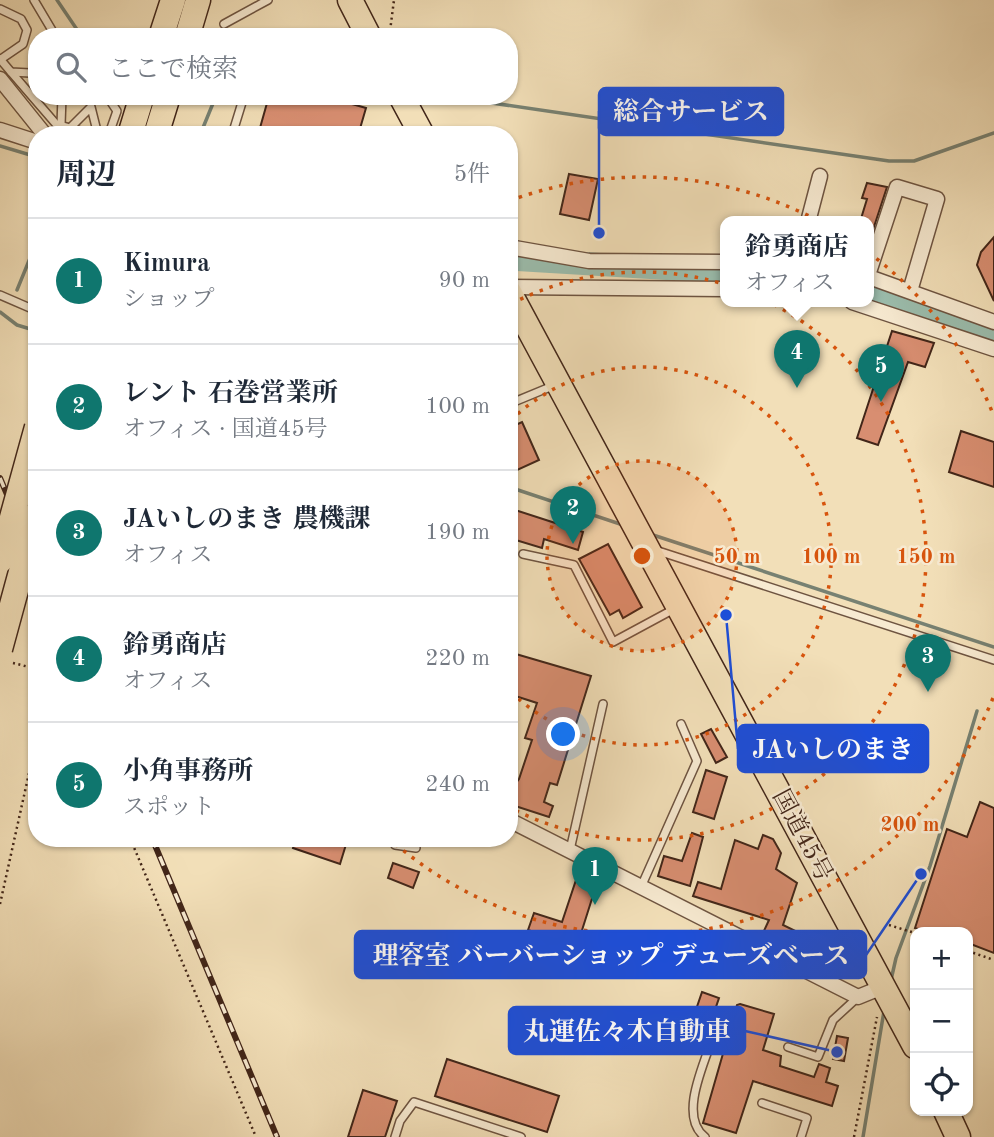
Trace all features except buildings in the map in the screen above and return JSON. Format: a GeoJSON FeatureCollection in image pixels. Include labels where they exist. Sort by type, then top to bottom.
{"type":"FeatureCollection","features":[{"type":"Feature","properties":{"kind":"highway"},"geometry":{"type":"LineString","coordinates":[[164,28],[173,0]]}},
{"type":"Feature","properties":{"kind":"highway"},"geometry":{"type":"LineString","coordinates":[[190,28],[198,0]]}},
{"type":"Feature","properties":{"kind":"highway"},"geometry":{"type":"LineString","coordinates":[[350,0],[364,28]]}},
{"type":"Feature","properties":{"kind":"highway"},"geometry":{"type":"LineString","coordinates":[[133,126],[139,105]]}},
{"type":"Feature","properties":{"kind":"highway"},"geometry":{"type":"LineString","coordinates":[[159,126],[165,105]]}},
{"type":"Feature","properties":{"kind":"highway"},"geometry":{"type":"LineString","coordinates":[[405,105],[417,126]]}},
{"type":"Feature","properties":{"kind":"highway","name":"国道45号"},"geometry":{"type":"LineString","coordinates":[[518,307],[910,1036]]}},
{"type":"Feature","properties":{"kind":"highway"},"geometry":{"type":"LineString","coordinates":[[0,561],[28,460]]}},
{"type":"Feature","properties":{"kind":"highway"},"geometry":{"type":"LineString","coordinates":[[5,656],[28,553]]}},
{"type":"Feature","properties":{"kind":"highway"},"geometry":{"type":"LineString","coordinates":[[948,1116],[958,1137]]}},
{"type":"Feature","properties":{"kind":"street"},"geometry":{"type":"LineString","coordinates":[[5,75],[39,126]]}},
{"type":"Feature","properties":{"kind":"street"},"geometry":{"type":"LineString","coordinates":[[0,130],[28,139]]}},
{"type":"Feature","properties":{"kind":"street"},"geometry":{"type":"LineString","coordinates":[[810,216],[820,176]]}},
{"type":"Feature","properties":{"kind":"street"},"geometry":{"type":"LineString","coordinates":[[874,259],[897,187],[937,199],[910,291]]}},
{"type":"Feature","properties":{"kind":"street"},"geometry":{"type":"LineString","coordinates":[[518,249],[589,261],[720,262]]}},
{"type":"Feature","properties":{"kind":"street"},"geometry":{"type":"LineString","coordinates":[[874,277],[994,322]]}},
{"type":"Feature","properties":{"kind":"street"},"geometry":{"type":"LineString","coordinates":[[518,290],[720,289]]}},
{"type":"Feature","properties":{"kind":"street"},"geometry":{"type":"LineString","coordinates":[[869,307],[994,349]]}},
{"type":"Feature","properties":{"kind":"street"},"geometry":{"type":"LineString","coordinates":[[518,825],[858,996],[888,992]]}},
{"type":"Feature","properties":{"kind":"lane"},"geometry":{"type":"LineString","coordinates":[[34,0],[51,28]]}},
{"type":"Feature","properties":{"kind":"lane"},"geometry":{"type":"LineString","coordinates":[[224,24],[268,0]]}},
{"type":"Feature","properties":{"kind":"lane"},"geometry":{"type":"LineString","coordinates":[[0,9],[21,19],[27,30],[23,44],[0,59],[5,75],[28,92]]}},
{"type":"Feature","properties":{"kind":"lane"},"geometry":{"type":"LineString","coordinates":[[5,75],[28,73]]}},
{"type":"Feature","properties":{"kind":"lane"},"geometry":{"type":"LineString","coordinates":[[39,105],[56,124],[64,126]]}},
{"type":"Feature","properties":{"kind":"lane"},"geometry":{"type":"LineString","coordinates":[[61,125],[62,105]]}},
{"type":"Feature","properties":{"kind":"lane"},"geometry":{"type":"LineString","coordinates":[[112,126],[117,111],[113,105]]}},
{"type":"Feature","properties":{"kind":"lane"},"geometry":{"type":"LineString","coordinates":[[235,126],[241,105]]}},
{"type":"Feature","properties":{"kind":"lane"},"geometry":{"type":"LineString","coordinates":[[72,126],[90,107],[94,126]]}},
{"type":"Feature","properties":{"kind":"lane"},"geometry":{"type":"LineString","coordinates":[[0,295],[28,307]]}},
{"type":"Feature","properties":{"kind":"lane"},"geometry":{"type":"LineString","coordinates":[[518,400],[559,383]]}},
{"type":"Feature","properties":{"kind":"lane"},"geometry":{"type":"LineString","coordinates":[[641,536],[994,660]]}},
{"type":"Feature","properties":{"kind":"lane"},"geometry":{"type":"LineString","coordinates":[[523,554],[573,565],[612,642],[679,606]]}},
{"type":"Feature","properties":{"kind":"lane"},"geometry":{"type":"LineString","coordinates":[[570,851],[603,704]]}},
{"type":"Feature","properties":{"kind":"lane"},"geometry":{"type":"LineString","coordinates":[[641,887],[697,761],[681,724]]}},
{"type":"Feature","properties":{"kind":"lane"},"geometry":{"type":"LineString","coordinates":[[409,847],[416,848]]}},
{"type":"Feature","properties":{"kind":"lane"},"geometry":{"type":"LineString","coordinates":[[788,1047],[818,1057],[833,1020],[858,996]]}},
{"type":"Feature","properties":{"kind":"lane"},"geometry":{"type":"LineString","coordinates":[[705,1137],[694,1129],[690,1112],[715,1031]]}},
{"type":"Feature","properties":{"kind":"lane"},"geometry":{"type":"LineString","coordinates":[[395,1137],[400,1121],[414,1101],[521,1137]]}},
{"type":"Feature","properties":{"kind":"lane"},"geometry":{"type":"LineString","coordinates":[[762,1103],[807,1118],[801,1137]]}},
{"type":"Feature","properties":{"kind":"path"},"geometry":{"type":"LineString","coordinates":[[390,28],[394,0]]}},
{"type":"Feature","properties":{"kind":"path"},"geometry":{"type":"LineString","coordinates":[[5,656],[28,665]]}},
{"type":"Feature","properties":{"kind":"path"},"geometry":{"type":"LineString","coordinates":[[0,905],[28,778]]}},
{"type":"Feature","properties":{"kind":"path"},"geometry":{"type":"LineString","coordinates":[[134,847],[256,1137]]}},
{"type":"Feature","properties":{"kind":"path"},"geometry":{"type":"LineString","coordinates":[[889,925],[910,931]]}},
{"type":"Feature","properties":{"kind":"path"},"geometry":{"type":"LineString","coordinates":[[973,953],[994,960]]}},
{"type":"Feature","properties":{"kind":"path"},"geometry":{"type":"LineString","coordinates":[[854,1137],[888,992]]}},
{"type":"Feature","properties":{"kind":"waterway"},"geometry":{"type":"LineString","coordinates":[[57,0],[76,28]]}},
{"type":"Feature","properties":{"kind":"waterway"},"geometry":{"type":"LineString","coordinates":[[204,126],[212,105]]}},
{"type":"Feature","properties":{"kind":"waterway"},"geometry":{"type":"LineString","coordinates":[[506,105],[889,161],[914,161],[994,133]]}},
{"type":"Feature","properties":{"kind":"waterway"},"geometry":{"type":"LineString","coordinates":[[0,146],[28,154]]}},
{"type":"Feature","properties":{"kind":"waterway"},"geometry":{"type":"LineString","coordinates":[[518,260],[720,272]]}},
{"type":"Feature","properties":{"kind":"waterway"},"geometry":{"type":"LineString","coordinates":[[17,290],[28,263]]}},
{"type":"Feature","properties":{"kind":"waterway"},"geometry":{"type":"LineString","coordinates":[[874,294],[994,337]]}},
{"type":"Feature","properties":{"kind":"waterway"},"geometry":{"type":"LineString","coordinates":[[0,312],[17,325],[28,328]]}},
{"type":"Feature","properties":{"kind":"waterway"},"geometry":{"type":"LineString","coordinates":[[518,490],[623,525]]}},
{"type":"Feature","properties":{"kind":"waterway"},"geometry":{"type":"LineString","coordinates":[[650,534],[994,647]]}},
{"type":"Feature","properties":{"kind":"waterway"},"geometry":{"type":"LineString","coordinates":[[891,980],[896,958],[930,866],[977,711]]}},
{"type":"Feature","properties":{"kind":"waterway"},"geometry":{"type":"LineString","coordinates":[[863,1137],[884,1011]]}},
{"type":"Feature","properties":{"kind":"railway"},"geometry":{"type":"LineString","coordinates":[[0,478],[28,544]]}},
{"type":"Feature","properties":{"kind":"railway"},"geometry":{"type":"LineString","coordinates":[[156,847],[277,1137]]}},
{"type":"Feature","properties":{"kind":"place","name":"総合サービス"},"geometry":{"type":"Point","coordinates":[599,233]}},
{"type":"Feature","properties":{"kind":"place","name":"鈴勇商店"},"geometry":{"type":"Point","coordinates":[797,388]}},
{"type":"Feature","properties":{"kind":"place","name":"小角事務所"},"geometry":{"type":"Point","coordinates":[881,402]}},
{"type":"Feature","properties":{"kind":"place","name":"レント 石巻営業所"},"geometry":{"type":"Point","coordinates":[573,544]}},
{"type":"Feature","properties":{"kind":"place","name":"JAいしのまき"},"geometry":{"type":"Point","coordinates":[726,615]}},
{"type":"Feature","properties":{"kind":"place","name":"JAいしのまき 農機課"},"geometry":{"type":"Point","coordinates":[928,692]}},
{"type":"Feature","properties":{"kind":"place","name":"理容室 バーバーショップ デューズベース"},"geometry":{"type":"Point","coordinates":[921,874]}},
{"type":"Feature","properties":{"kind":"place","name":"Kimura"},"geometry":{"type":"Point","coordinates":[595,905]}},
{"type":"Feature","properties":{"kind":"place","name":"丸運佐々木自動車"},"geometry":{"type":"Point","coordinates":[837,1052]}}]}
